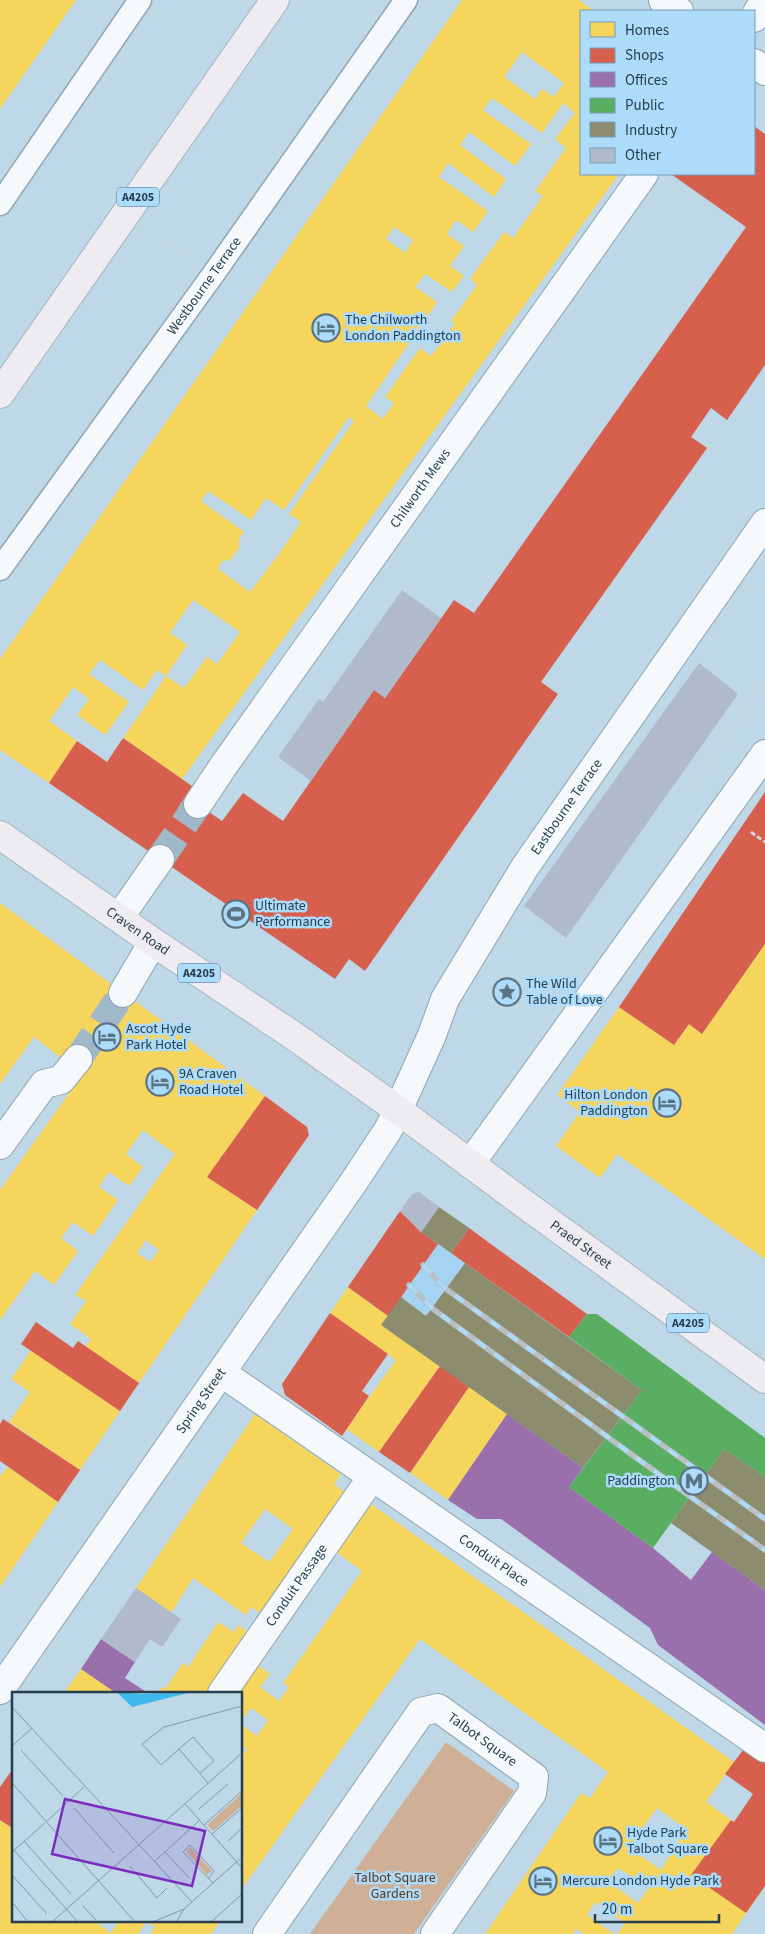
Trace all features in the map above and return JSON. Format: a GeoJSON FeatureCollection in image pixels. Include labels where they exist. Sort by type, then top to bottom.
{"type":"FeatureCollection","features":[{"type":"Feature","properties":{"kind":"main road","name":"A4205"},"geometry":{"type":"LineString","coordinates":[[0,394],[275,0]]}},
{"type":"Feature","properties":{"kind":"main road","name":"Craven Road"},"geometry":{"type":"LineString","coordinates":[[0,835],[294,1036],[398,1110]]}},
{"type":"Feature","properties":{"kind":"main road","name":"Praed Street"},"geometry":{"type":"LineString","coordinates":[[398,1110],[765,1379]]}},
{"type":"Feature","properties":{"kind":"street"},"geometry":{"type":"LineString","coordinates":[[663,0],[678,10]]}},
{"type":"Feature","properties":{"kind":"street","name":"Chilworth Mews"},"geometry":{"type":"LineString","coordinates":[[198,804],[643,175]]}},
{"type":"Feature","properties":{"kind":"street","name":"Eastbourne Terrace"},"geometry":{"type":"LineString","coordinates":[[398,1110],[432,1035],[445,999],[525,867],[765,523]]}},
{"type":"Feature","properties":{"kind":"street"},"geometry":{"type":"LineString","coordinates":[[470,1164],[765,754]]}},
{"type":"Feature","properties":{"kind":"street"},"geometry":{"type":"LineString","coordinates":[[119,918],[160,859]]}},
{"type":"Feature","properties":{"kind":"street"},"geometry":{"type":"LineString","coordinates":[[123,993],[154,942]]}},
{"type":"Feature","properties":{"kind":"street"},"geometry":{"type":"LineString","coordinates":[[0,1146],[44,1084],[61,1080],[78,1058]]}},
{"type":"Feature","properties":{"kind":"street","name":"Spring Street"},"geometry":{"type":"LineString","coordinates":[[2,1684],[222,1373],[353,1183],[388,1130],[398,1110]]}},
{"type":"Feature","properties":{"kind":"street","name":"Conduit Place"},"geometry":{"type":"LineString","coordinates":[[222,1373],[765,1748]]}},
{"type":"Feature","properties":{"kind":"street","name":"Conduit Passage"},"geometry":{"type":"LineString","coordinates":[[223,1692],[372,1477]]}},
{"type":"Feature","properties":{"kind":"street","name":"Talbot Square"},"geometry":{"type":"LineString","coordinates":[[267,1934],[421,1712],[438,1708],[534,1777],[532,1793],[435,1934]]}},
{"type":"Feature","properties":{"kind":"lane"},"geometry":{"type":"LineString","coordinates":[[0,204],[140,0]]}},
{"type":"Feature","properties":{"kind":"lane","name":"Westbourne Terrace"},"geometry":{"type":"LineString","coordinates":[[0,569],[212,276],[406,0]]}},
{"type":"Feature","properties":{"kind":"path"},"geometry":{"type":"LineString","coordinates":[[662,1362],[666,1356]]}},
{"type":"Feature","properties":{"kind":"shaded area"},"geometry":{"type":"Polygon","coordinates":[[[438,1244],[465,1263],[426,1316],[401,1297],[438,1244]]]}},
{"type":"Feature","properties":{"kind":"green space","name":"Talbot Square Gardens"},"geometry":{"type":"Polygon","coordinates":[[[446,1742],[514,1791],[414,1934],[310,1934],[446,1742]]]}},
{"type":"Feature","properties":{"kind":"building: Homes"},"geometry":{"type":"Polygon","coordinates":[[[0,0],[76,0],[0,109],[0,0]]]}},
{"type":"Feature","properties":{"kind":"building: Homes"},"geometry":{"type":"Polygon","coordinates":[[[462,0],[579,0],[593,10],[580,10],[580,175],[618,175],[182,779],[123,738],[166,676],[157,670],[143,690],[100,660],[89,674],[129,702],[105,735],[77,715],[89,699],[73,687],[49,721],[77,741],[49,783],[0,750],[0,659],[462,0]],[[522,52],[504,77],[535,99],[542,89],[554,97],[564,83],[522,52]],[[492,98],[483,110],[531,144],[515,166],[469,132],[460,145],[506,179],[494,197],[448,163],[439,177],[488,211],[473,232],[456,220],[447,234],[464,246],[450,266],[464,276],[452,292],[425,274],[415,287],[437,302],[366,406],[383,419],[394,403],[385,397],[420,348],[431,356],[455,324],[451,321],[477,285],[470,279],[504,232],[513,238],[543,196],[535,191],[566,148],[555,139],[575,113],[563,103],[542,133],[492,98]],[[394,227],[386,239],[405,253],[413,240],[394,227]],[[349,417],[284,510],[266,498],[251,520],[208,491],[201,501],[244,532],[239,539],[239,548],[230,560],[222,561],[218,569],[250,592],[301,522],[289,514],[354,421],[349,417]],[[193,600],[170,633],[187,645],[166,676],[184,688],[207,657],[217,664],[240,632],[193,600]]]}},
{"type":"Feature","properties":{"kind":"building: Homes"},"geometry":{"type":"Polygon","coordinates":[[[0,903],[265,1096],[207,1177],[257,1210],[139,1383],[86,1347],[91,1339],[70,1324],[86,1301],[75,1295],[175,1154],[143,1130],[126,1154],[143,1167],[129,1186],[109,1172],[103,1180],[99,1187],[118,1200],[93,1236],[73,1222],[61,1238],[78,1251],[54,1285],[35,1271],[0,1320],[0,1190],[77,1082],[65,1061],[34,1037],[0,1084],[0,903]],[[146,1240],[137,1253],[150,1262],[159,1250],[146,1240]]]}},
{"type":"Feature","properties":{"kind":"building: Homes","name":"Hilton London Paddington"},"geometry":{"type":"Polygon","coordinates":[[[765,944],[765,1259],[617,1154],[600,1178],[556,1146],[580,1112],[557,1095],[619,1007],[674,1045],[689,1024],[702,1034],[765,944]]]}},
{"type":"Feature","properties":{"kind":"building: Homes"},"geometry":{"type":"Polygon","coordinates":[[[348,1287],[388,1316],[381,1325],[440,1366],[379,1452],[346,1429],[396,1360],[330,1313],[348,1287]]]}},
{"type":"Feature","properties":{"kind":"building: Homes"},"geometry":{"type":"Polygon","coordinates":[[[31,1350],[120,1411],[80,1470],[9,1422],[30,1392],[11,1379],[31,1350]]]}},
{"type":"Feature","properties":{"kind":"building: Homes"},"geometry":{"type":"Polygon","coordinates":[[[469,1387],[507,1414],[448,1500],[410,1473],[469,1387]]]}},
{"type":"Feature","properties":{"kind":"building: Homes"},"geometry":{"type":"Polygon","coordinates":[[[255,1414],[341,1474],[334,1484],[348,1495],[264,1616],[251,1607],[246,1615],[193,1578],[171,1613],[136,1588],[255,1414]],[[265,1509],[241,1543],[269,1562],[293,1529],[265,1509]]]}},
{"type":"Feature","properties":{"kind":"building: Homes"},"geometry":{"type":"Polygon","coordinates":[[[8,1467],[58,1502],[0,1587],[0,1476],[8,1467]]]}},
{"type":"Feature","properties":{"kind":"building: Homes"},"geometry":{"type":"Polygon","coordinates":[[[371,1504],[734,1762],[706,1802],[765,1844],[765,1886],[732,1934],[617,1934],[625,1923],[595,1902],[587,1915],[614,1934],[584,1934],[576,1929],[573,1934],[485,1934],[581,1793],[590,1798],[608,1772],[420,1639],[242,1889],[242,1756],[247,1749],[242,1746],[242,1725],[257,1736],[268,1720],[251,1708],[242,1720],[242,1692],[237,1692],[256,1664],[270,1674],[260,1687],[279,1701],[289,1687],[283,1683],[362,1571],[336,1552],[371,1504]],[[657,1808],[639,1833],[631,1849],[661,1870],[686,1829],[657,1808]],[[618,1868],[608,1882],[638,1903],[649,1888],[618,1868]]]}},
{"type":"Feature","properties":{"kind":"building: Homes"},"geometry":{"type":"Polygon","coordinates":[[[218,1622],[234,1632],[238,1625],[256,1638],[218,1692],[159,1692],[162,1687],[165,1689],[183,1663],[188,1667],[218,1622]]]}},
{"type":"Feature","properties":{"kind":"building: Homes"},"geometry":{"type":"Polygon","coordinates":[[[81,1669],[115,1692],[65,1692],[81,1669]]]}},
{"type":"Feature","properties":{"kind":"building: Homes"},"geometry":{"type":"Polygon","coordinates":[[[0,1820],[12,1828],[12,1853],[9,1857],[12,1859],[12,1922],[101,1922],[99,1925],[111,1933],[118,1922],[146,1922],[138,1934],[0,1934],[0,1820]]]}},
{"type":"Feature","properties":{"kind":"building: Homes"},"geometry":{"type":"Polygon","coordinates":[[[146,1922],[220,1922],[211,1934],[150,1934],[155,1927],[146,1922]]]}},
{"type":"Feature","properties":{"kind":"building: Shops"},"geometry":{"type":"Polygon","coordinates":[[[755,127],[765,134],[765,365],[727,420],[711,408],[691,437],[707,448],[541,682],[558,694],[365,971],[349,959],[335,979],[49,783],[77,741],[107,762],[123,738],[192,786],[178,808],[182,811],[190,799],[222,821],[243,793],[283,821],[374,690],[385,698],[454,600],[474,613],[746,227],[672,175],[755,175],[755,127]]]}},
{"type":"Feature","properties":{"kind":"building: Shops"},"geometry":{"type":"Polygon","coordinates":[[[765,792],[765,944],[702,1034],[689,1024],[674,1045],[619,1007],[765,792]]]}},
{"type":"Feature","properties":{"kind":"building: Shops"},"geometry":{"type":"Polygon","coordinates":[[[265,1096],[307,1127],[309,1135],[257,1210],[207,1177],[265,1096]]]}},
{"type":"Feature","properties":{"kind":"building: Shops"},"geometry":{"type":"Polygon","coordinates":[[[400,1211],[421,1232],[438,1244],[388,1316],[348,1287],[400,1211]]]}},
{"type":"Feature","properties":{"kind":"building: Shops"},"geometry":{"type":"Polygon","coordinates":[[[469,1228],[587,1314],[569,1337],[451,1253],[469,1228]]]}},
{"type":"Feature","properties":{"kind":"building: Shops"},"geometry":{"type":"Polygon","coordinates":[[[330,1313],[388,1354],[362,1391],[369,1396],[342,1436],[285,1395],[282,1384],[330,1313]]]}},
{"type":"Feature","properties":{"kind":"building: Shops"},"geometry":{"type":"Polygon","coordinates":[[[36,1322],[73,1348],[78,1341],[139,1383],[120,1411],[21,1344],[36,1322]]]}},
{"type":"Feature","properties":{"kind":"building: Shops"},"geometry":{"type":"Polygon","coordinates":[[[440,1366],[469,1387],[410,1473],[379,1452],[440,1366]]]}},
{"type":"Feature","properties":{"kind":"building: Shops"},"geometry":{"type":"Polygon","coordinates":[[[3,1419],[80,1470],[58,1502],[0,1461],[0,1424],[3,1419]]]}},
{"type":"Feature","properties":{"kind":"building: Shops"},"geometry":{"type":"Polygon","coordinates":[[[746,1746],[765,1759],[765,1886],[746,1913],[691,1875],[731,1820],[734,1822],[753,1794],[725,1774],[746,1746]]]}},
{"type":"Feature","properties":{"kind":"building: Shops"},"geometry":{"type":"Polygon","coordinates":[[[12,1770],[12,1828],[0,1820],[0,1787],[12,1770]]]}},
{"type":"Feature","properties":{"kind":"building: Offices"},"geometry":{"type":"Polygon","coordinates":[[[507,1414],[583,1468],[569,1487],[653,1548],[691,1580],[712,1552],[765,1590],[765,1725],[658,1645],[650,1628],[501,1519],[477,1519],[448,1500],[507,1414]]]}},
{"type":"Feature","properties":{"kind":"building: Offices"},"geometry":{"type":"Polygon","coordinates":[[[101,1639],[135,1662],[125,1678],[145,1691],[115,1692],[81,1669],[101,1639]]]}},
{"type":"Feature","properties":{"kind":"building: Public"},"geometry":{"type":"Polygon","coordinates":[[[587,1314],[597,1314],[765,1438],[765,1477],[724,1449],[653,1548],[569,1487],[642,1390],[569,1337],[587,1314]]]}},
{"type":"Feature","properties":{"kind":"building: Industry"},"geometry":{"type":"Polygon","coordinates":[[[439,1207],[469,1228],[451,1253],[421,1232],[439,1207]]]}},
{"type":"Feature","properties":{"kind":"building: Industry"},"geometry":{"type":"Polygon","coordinates":[[[465,1263],[642,1390],[583,1468],[381,1325],[401,1297],[426,1316],[465,1263]]]}},
{"type":"Feature","properties":{"kind":"building: Industry"},"geometry":{"type":"Polygon","coordinates":[[[724,1449],[765,1477],[765,1590],[671,1523],[724,1449]]]}},
{"type":"Feature","properties":{"kind":"building: Other"},"geometry":{"type":"Polygon","coordinates":[[[402,590],[441,618],[385,698],[374,690],[311,781],[278,757],[319,699],[323,702],[402,590]]]}},
{"type":"Feature","properties":{"kind":"building: Other"},"geometry":{"type":"Polygon","coordinates":[[[699,663],[738,694],[566,938],[524,906],[699,663]]]}},
{"type":"Feature","properties":{"kind":"building: Other"},"geometry":{"type":"Polygon","coordinates":[[[419,1192],[439,1207],[421,1232],[400,1211],[412,1194],[419,1192]]]}},
{"type":"Feature","properties":{"kind":"building: Other"},"geometry":{"type":"Polygon","coordinates":[[[136,1588],[181,1619],[162,1647],[150,1639],[135,1662],[101,1639],[136,1588]]]}},
{"type":"Feature","properties":{"kind":"tunnel"},"geometry":{"type":"LineString","coordinates":[[160,859],[198,804]]}},
{"type":"Feature","properties":{"kind":"tunnel"},"geometry":{"type":"LineString","coordinates":[[78,1059],[123,993]]}},
{"type":"Feature","properties":{"kind":"railway"},"geometry":{"type":"LineString","coordinates":[[423,1265],[446,1289],[765,1519]]}},
{"type":"Feature","properties":{"kind":"railway"},"geometry":{"type":"LineString","coordinates":[[409,1285],[433,1309],[765,1550]]}},
{"type":"Feature","properties":{"kind":"place","name":"The Chilworth London Paddington"},"geometry":{"type":"Point","coordinates":[326,328]}},
{"type":"Feature","properties":{"kind":"place","name":"Ultimate Performance"},"geometry":{"type":"Point","coordinates":[236,914]}},
{"type":"Feature","properties":{"kind":"place","name":"The Wild Table of Love"},"geometry":{"type":"Point","coordinates":[507,992]}},
{"type":"Feature","properties":{"kind":"place","name":"Ascot Hyde Park Hotel"},"geometry":{"type":"Point","coordinates":[107,1037]}},
{"type":"Feature","properties":{"kind":"place","name":"9A Craven Road Hotel"},"geometry":{"type":"Point","coordinates":[160,1082]}},
{"type":"Feature","properties":{"kind":"place","name":"Hilton London Paddington"},"geometry":{"type":"Point","coordinates":[667,1103]}},
{"type":"Feature","properties":{"kind":"place","name":"Paddington"},"geometry":{"type":"Point","coordinates":[694,1481]}},
{"type":"Feature","properties":{"kind":"place","name":"Hyde Park Talbot Square"},"geometry":{"type":"Point","coordinates":[608,1841]}},
{"type":"Feature","properties":{"kind":"place","name":"Mercure London Hyde Park"},"geometry":{"type":"Point","coordinates":[543,1881]}}]}
